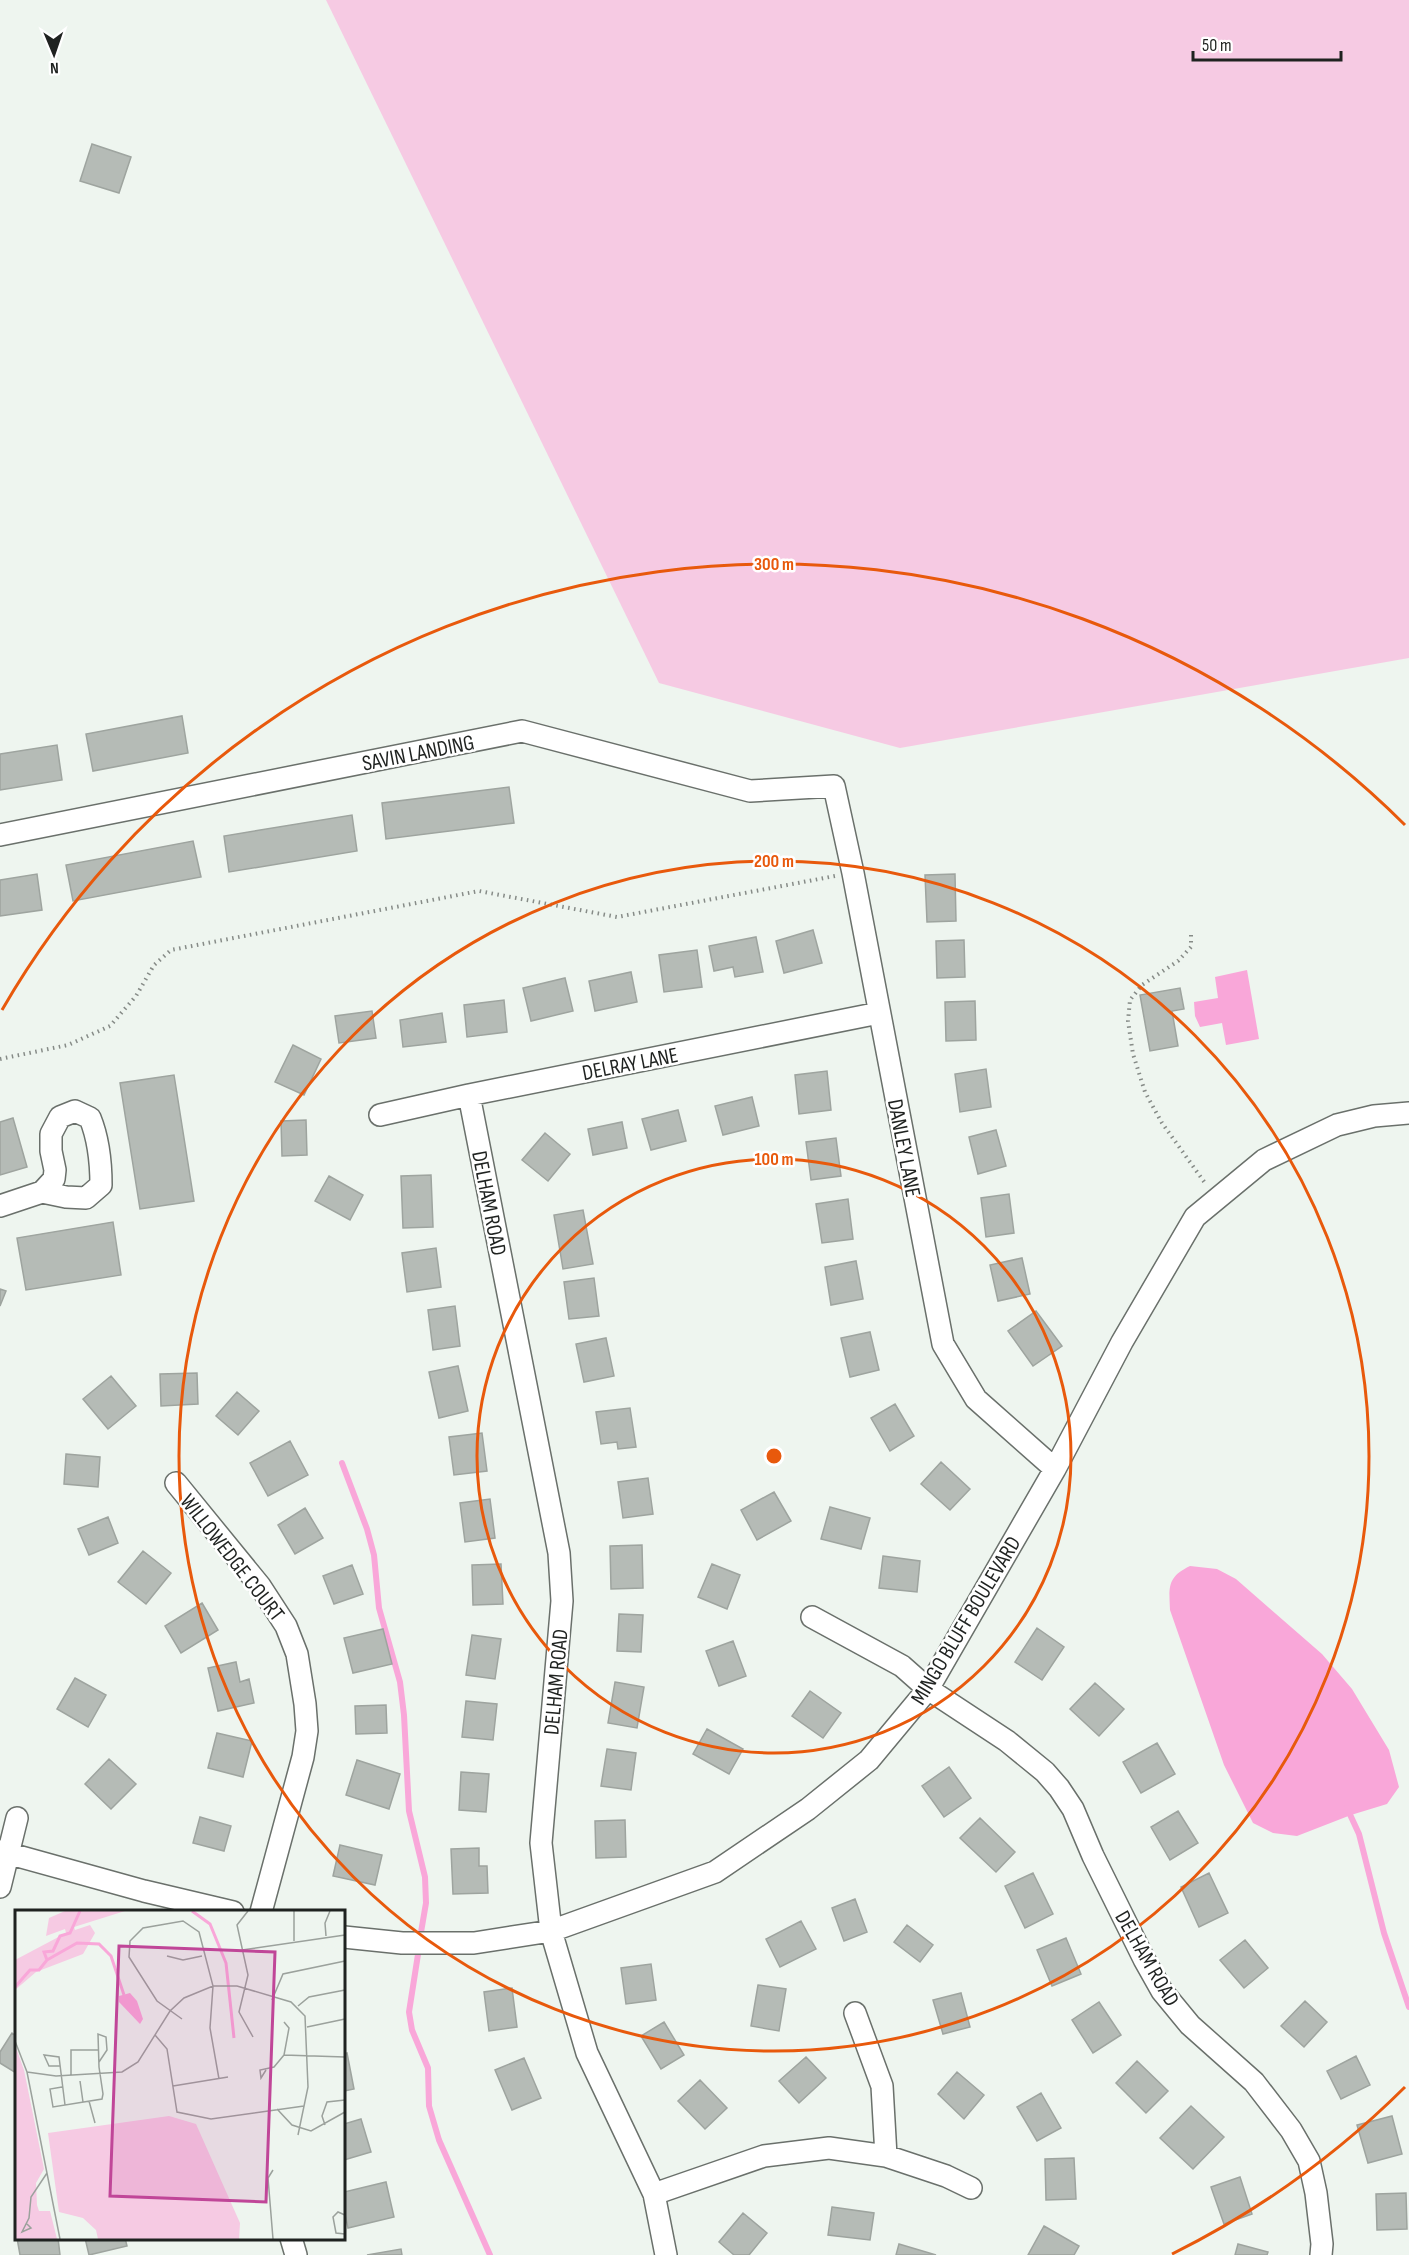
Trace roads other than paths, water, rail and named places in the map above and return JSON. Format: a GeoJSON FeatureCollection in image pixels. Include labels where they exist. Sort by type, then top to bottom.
{"type":"FeatureCollection","features":[{"type":"Feature","properties":{"kind":"street","name":"SAVIN LANDING"},"geometry":{"type":"LineString","coordinates":[[0,835],[522,731],[750,791],[834,786]]}},
{"type":"Feature","properties":{"kind":"street","name":"DANLEY LANE"},"geometry":{"type":"LineString","coordinates":[[834,786],[853,873],[943,1344],[976,1400],[1055,1469]]}},
{"type":"Feature","properties":{"kind":"street","name":"DELRAY LANE"},"geometry":{"type":"LineString","coordinates":[[380,1115],[879,1013]]}},
{"type":"Feature","properties":{"kind":"street","name":"DELHAM ROAD"},"geometry":{"type":"LineString","coordinates":[[469,1095],[559,1553],[562,1601],[541,1844],[551,1931],[587,2054],[654,2194],[666,2255]]}},
{"type":"Feature","properties":{"kind":"street","name":"MINGO BLUFF BOULEVARD"},"geometry":{"type":"LineString","coordinates":[[345,1936],[402,1943],[474,1942],[551,1931],[715,1872],[808,1809],[869,1760],[928,1689],[1055,1469],[1122,1342],[1195,1217],[1264,1160],[1337,1125],[1374,1116],[1409,1113]]}},
{"type":"Feature","properties":{"kind":"street"},"geometry":{"type":"LineString","coordinates":[[0,1206],[42,1192]]}},
{"type":"Feature","properties":{"kind":"street","name":"WILLOWEDGE COURT"},"geometry":{"type":"LineString","coordinates":[[176,1483],[260,1586],[286,1626],[299,1663],[307,1731],[303,1757],[261,1910]]}},
{"type":"Feature","properties":{"kind":"street","name":"DELHAM ROAD"},"geometry":{"type":"LineString","coordinates":[[812,1617],[902,1666],[928,1689],[1007,1741],[1045,1772],[1059,1788],[1073,1809],[1093,1856],[1162,1990],[1190,2025],[1254,2082],[1291,2130],[1309,2161],[1316,2193],[1322,2244],[1321,2255]]}},
{"type":"Feature","properties":{"kind":"street"},"geometry":{"type":"LineString","coordinates":[[0,1887],[4,1852],[17,1818]]}},
{"type":"Feature","properties":{"kind":"street"},"geometry":{"type":"LineString","coordinates":[[4,1852],[144,1891],[228,1910]]}},
{"type":"Feature","properties":{"kind":"street"},"geometry":{"type":"LineString","coordinates":[[855,2013],[882,2086],[886,2156]]}},
{"type":"Feature","properties":{"kind":"street"},"geometry":{"type":"LineString","coordinates":[[654,2194],[764,2156],[829,2148],[886,2156],[946,2176],[971,2188]]}},
{"type":"Feature","properties":{"kind":"street"},"geometry":{"type":"LineString","coordinates":[[292,2240],[296,2255]]}},
{"type":"Feature","properties":{"kind":"waterway"},"geometry":{"type":"LineString","coordinates":[[342,1463],[367,1529],[374,1555],[379,1608],[400,1682],[409,1811],[425,1877],[426,1903],[420,1938]]}},
{"type":"Feature","properties":{"kind":"waterway"},"geometry":{"type":"LineString","coordinates":[[1347,1808],[1359,1834],[1384,1933],[1409,2007]]}},
{"type":"Feature","properties":{"kind":"waterway"},"geometry":{"type":"LineString","coordinates":[[419,1948],[409,2012],[412,2030],[428,2068],[429,2106],[439,2140],[490,2255]]}}]}
